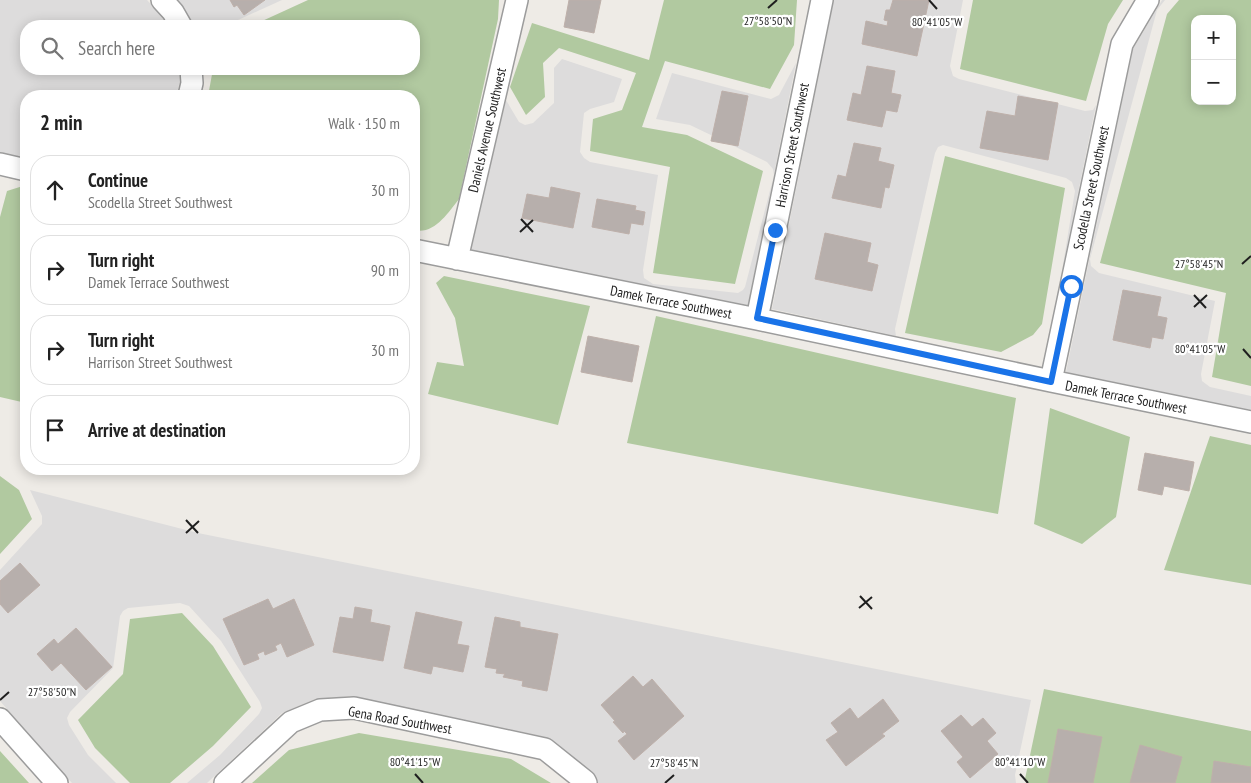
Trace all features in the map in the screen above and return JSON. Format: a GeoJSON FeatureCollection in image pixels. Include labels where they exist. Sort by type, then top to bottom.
{"type":"FeatureCollection","features":[{"type":"Feature","properties":{"kind":"street"},"geometry":{"type":"LineString","coordinates":[[162,0],[178,20]]}},
{"type":"Feature","properties":{"kind":"street","name":"Daniels Avenue Southwest"},"geometry":{"type":"LineString","coordinates":[[457,259],[517,0]]}},
{"type":"Feature","properties":{"kind":"street","name":"Harrison Street Southwest"},"geometry":{"type":"LineString","coordinates":[[757,318],[822,0]]}},
{"type":"Feature","properties":{"kind":"street","name":"Scodella Street Southwest"},"geometry":{"type":"LineString","coordinates":[[1051,382],[1122,44],[1148,0]]}},
{"type":"Feature","properties":{"kind":"street"},"geometry":{"type":"LineString","coordinates":[[190,90],[191,75]]}},
{"type":"Feature","properties":{"kind":"street"},"geometry":{"type":"LineString","coordinates":[[0,164],[20,169]]}},
{"type":"Feature","properties":{"kind":"street","name":"Damek Terrace Southwest"},"geometry":{"type":"LineString","coordinates":[[420,251],[757,318],[1051,382],[1251,422]]}},
{"type":"Feature","properties":{"kind":"street","name":"Gena Road Southwest"},"geometry":{"type":"LineString","coordinates":[[225,783],[291,722],[320,710],[354,708],[544,748],[586,781],[586,783]]}},
{"type":"Feature","properties":{"kind":"street"},"geometry":{"type":"LineString","coordinates":[[0,718],[57,783]]}},
{"type":"Feature","properties":{"kind":"shaded area"},"geometry":{"type":"Polygon","coordinates":[[[0,0],[147,0],[164,18],[165,20],[20,20],[20,75],[180,75],[180,81],[178,90],[20,90],[20,157],[0,152],[0,0]]]}},
{"type":"Feature","properties":{"kind":"shaded area"},"geometry":{"type":"Polygon","coordinates":[[[178,0],[282,0],[238,20],[191,20],[178,0]]]}},
{"type":"Feature","properties":{"kind":"shaded area"},"geometry":{"type":"Polygon","coordinates":[[[834,0],[963,0],[950,66],[953,76],[1085,111],[1093,110],[1096,105],[1062,271],[1075,191],[1072,182],[1066,178],[943,145],[938,147],[935,153],[895,329],[896,336],[772,309],[834,0]]]}},
{"type":"Feature","properties":{"kind":"shaded area"},"geometry":{"type":"Polygon","coordinates":[[[1162,0],[1165,0],[1157,10],[1090,259],[1091,266],[1099,273],[1215,301],[1201,374],[1202,381],[1210,387],[1251,396],[1251,410],[1066,372],[1133,49],[1162,0]]]}},
{"type":"Feature","properties":{"kind":"shaded area"},"geometry":{"type":"Polygon","coordinates":[[[562,59],[622,79],[614,102],[590,109],[584,113],[580,152],[590,162],[658,175],[643,270],[644,278],[653,284],[738,293],[743,290],[773,179],[748,305],[471,250],[506,100],[519,122],[525,125],[533,123],[554,103],[554,68],[562,59]]]}},
{"type":"Feature","properties":{"kind":"shaded area"},"geometry":{"type":"Polygon","coordinates":[[[796,63],[774,174],[773,169],[767,162],[690,125],[656,119],[672,73],[771,99],[779,95],[796,63]]]}},
{"type":"Feature","properties":{"kind":"shaded area"},"geometry":{"type":"Polygon","coordinates":[[[30,490],[198,533],[1031,700],[1015,775],[1016,783],[598,783],[592,772],[546,737],[352,696],[315,699],[282,713],[207,783],[187,783],[220,755],[259,714],[262,708],[221,641],[189,606],[180,603],[128,608],[120,616],[113,668],[70,712],[67,718],[69,725],[88,755],[116,783],[72,783],[0,701],[0,570],[42,524],[42,516],[30,490]]]}},
{"type":"Feature","properties":{"kind":"green space"},"geometry":{"type":"Polygon","coordinates":[[[308,0],[499,0],[498,19],[459,199],[440,222],[428,229],[420,231],[420,90],[209,90],[212,75],[420,75],[420,20],[264,20],[308,0]]]}},
{"type":"Feature","properties":{"kind":"green space"},"geometry":{"type":"Polygon","coordinates":[[[664,0],[797,0],[794,45],[770,89],[665,61],[642,127],[687,135],[763,171],[735,284],[653,273],[670,167],[590,151],[593,119],[622,110],[636,73],[559,48],[543,63],[545,97],[526,115],[510,87],[532,23],[649,60],[664,0]]]}},
{"type":"Feature","properties":{"kind":"green space"},"geometry":{"type":"Polygon","coordinates":[[[973,0],[1123,0],[1108,24],[1086,101],[960,69],[973,0]]]}},
{"type":"Feature","properties":{"kind":"green space"},"geometry":{"type":"Polygon","coordinates":[[[1179,0],[1251,0],[1251,386],[1212,377],[1226,293],[1100,263],[1167,14],[1179,0]]]}},
{"type":"Feature","properties":{"kind":"green space"},"geometry":{"type":"Polygon","coordinates":[[[945,156],[1065,188],[1042,324],[1033,335],[1001,352],[905,333],[945,156]]]}},
{"type":"Feature","properties":{"kind":"green space"},"geometry":{"type":"Polygon","coordinates":[[[20,187],[20,402],[0,397],[0,217],[7,191],[20,187]]]}},
{"type":"Feature","properties":{"kind":"green space"},"geometry":{"type":"Polygon","coordinates":[[[444,276],[590,306],[558,425],[428,394],[437,362],[464,366],[455,318],[436,283],[444,276]]]}},
{"type":"Feature","properties":{"kind":"green space"},"geometry":{"type":"Polygon","coordinates":[[[656,316],[1016,398],[998,514],[627,443],[656,316]]]}},
{"type":"Feature","properties":{"kind":"green space"},"geometry":{"type":"Polygon","coordinates":[[[1050,408],[1130,437],[1116,517],[1082,544],[1034,524],[1050,408]]]}},
{"type":"Feature","properties":{"kind":"green space"},"geometry":{"type":"Polygon","coordinates":[[[1210,436],[1251,445],[1251,585],[1164,570],[1210,436]]]}},
{"type":"Feature","properties":{"kind":"green space"},"geometry":{"type":"Polygon","coordinates":[[[0,476],[19,490],[32,519],[0,554],[0,476]]]}},
{"type":"Feature","properties":{"kind":"green space"},"geometry":{"type":"Polygon","coordinates":[[[182,613],[213,646],[251,707],[213,746],[170,783],[130,783],[95,748],[78,720],[123,674],[130,619],[182,613]]]}},
{"type":"Feature","properties":{"kind":"green space"},"geometry":{"type":"Polygon","coordinates":[[[1044,689],[1251,731],[1251,783],[1026,783],[1025,779],[1044,689]]]}},
{"type":"Feature","properties":{"kind":"green space"},"geometry":{"type":"Polygon","coordinates":[[[359,733],[511,759],[551,783],[252,783],[289,750],[359,733]]]}},
{"type":"Feature","properties":{"kind":"green space"},"geometry":{"type":"Polygon","coordinates":[[[0,751],[29,783],[0,783],[0,751]]]}},
{"type":"Feature","properties":{"kind":"building"},"geometry":{"type":"Polygon","coordinates":[[[230,0],[265,0],[244,15],[237,5],[234,7],[230,0]]]}},
{"type":"Feature","properties":{"kind":"building"},"geometry":{"type":"Polygon","coordinates":[[[569,0],[601,0],[594,33],[564,27],[569,0]]]}},
{"type":"Feature","properties":{"kind":"building"},"geometry":{"type":"Polygon","coordinates":[[[893,0],[929,0],[917,56],[862,44],[866,21],[887,26],[888,21],[884,20],[886,10],[890,10],[893,0]]]}},
{"type":"Feature","properties":{"kind":"building"},"geometry":{"type":"Polygon","coordinates":[[[867,66],[895,71],[891,93],[901,95],[897,112],[886,110],[882,127],[847,120],[853,93],[861,95],[867,66]]]}},
{"type":"Feature","properties":{"kind":"building"},"geometry":{"type":"Polygon","coordinates":[[[722,91],[748,96],[738,146],[711,141],[722,91]]]}},
{"type":"Feature","properties":{"kind":"building"},"geometry":{"type":"Polygon","coordinates":[[[1018,96],[1058,103],[1048,160],[980,148],[987,111],[1015,116],[1018,96]]]}},
{"type":"Feature","properties":{"kind":"building"},"geometry":{"type":"Polygon","coordinates":[[[854,143],[881,148],[878,161],[894,165],[889,188],[885,187],[881,208],[832,198],[838,175],[846,177],[854,143]]]}},
{"type":"Feature","properties":{"kind":"building"},"geometry":{"type":"Polygon","coordinates":[[[551,187],[580,193],[573,228],[522,218],[527,194],[549,198],[551,187]]]}},
{"type":"Feature","properties":{"kind":"building"},"geometry":{"type":"Polygon","coordinates":[[[597,199],[636,206],[635,210],[645,212],[643,225],[631,223],[629,234],[592,227],[597,199]]]}},
{"type":"Feature","properties":{"kind":"building"},"geometry":{"type":"Polygon","coordinates":[[[825,233],[871,243],[867,262],[878,265],[872,291],[815,279],[825,233]]]}},
{"type":"Feature","properties":{"kind":"building"},"geometry":{"type":"Polygon","coordinates":[[[1123,290],[1161,297],[1157,316],[1167,318],[1163,339],[1152,337],[1150,348],[1113,340],[1123,290]]]}},
{"type":"Feature","properties":{"kind":"building"},"geometry":{"type":"Polygon","coordinates":[[[588,336],[639,346],[632,382],[581,372],[588,336]]]}},
{"type":"Feature","properties":{"kind":"building"},"geometry":{"type":"Polygon","coordinates":[[[1145,453],[1194,462],[1189,491],[1164,486],[1162,495],[1138,490],[1145,453]]]}},
{"type":"Feature","properties":{"kind":"building"},"geometry":{"type":"Polygon","coordinates":[[[20,563],[40,585],[8,613],[0,604],[0,581],[20,563]]]}},
{"type":"Feature","properties":{"kind":"building"},"geometry":{"type":"Polygon","coordinates":[[[268,599],[273,609],[294,599],[314,645],[287,657],[281,643],[275,646],[277,650],[265,655],[264,651],[257,654],[259,659],[244,665],[223,619],[268,599]]]}},
{"type":"Feature","properties":{"kind":"building"},"geometry":{"type":"Polygon","coordinates":[[[355,607],[372,610],[370,622],[390,626],[383,661],[333,652],[340,617],[353,619],[355,607]]]}},
{"type":"Feature","properties":{"kind":"building"},"geometry":{"type":"Polygon","coordinates":[[[416,612],[462,622],[457,644],[469,646],[463,672],[433,666],[431,674],[404,668],[416,612]]]}},
{"type":"Feature","properties":{"kind":"building"},"geometry":{"type":"Polygon","coordinates":[[[495,617],[520,622],[520,627],[558,634],[547,691],[522,686],[523,681],[503,677],[505,674],[496,673],[497,669],[485,667],[495,617]]]}},
{"type":"Feature","properties":{"kind":"building"},"geometry":{"type":"Polygon","coordinates":[[[76,628],[112,667],[86,690],[61,663],[52,671],[37,654],[54,639],[58,644],[76,628]]]}},
{"type":"Feature","properties":{"kind":"building"},"geometry":{"type":"Polygon","coordinates":[[[633,676],[643,687],[652,679],[684,716],[634,760],[618,741],[627,734],[624,731],[623,733],[613,722],[615,721],[601,705],[633,676]]]}},
{"type":"Feature","properties":{"kind":"building"},"geometry":{"type":"Polygon","coordinates":[[[883,699],[899,721],[882,734],[885,736],[846,766],[826,740],[838,732],[831,723],[850,708],[858,719],[883,699]]]}},
{"type":"Feature","properties":{"kind":"building"},"geometry":{"type":"Polygon","coordinates":[[[961,715],[972,727],[983,718],[996,733],[987,741],[998,754],[970,778],[957,762],[963,757],[941,731],[961,715]]]}},
{"type":"Feature","properties":{"kind":"building"},"geometry":{"type":"Polygon","coordinates":[[[1058,729],[1102,737],[1093,783],[1048,783],[1058,729]]]}},
{"type":"Feature","properties":{"kind":"building"},"geometry":{"type":"Polygon","coordinates":[[[1140,745],[1182,757],[1175,783],[1130,783],[1140,745]]]}},
{"type":"Feature","properties":{"kind":"building"},"geometry":{"type":"Polygon","coordinates":[[[1214,761],[1251,767],[1251,783],[1211,783],[1214,761]]]}},
{"type":"Feature","properties":{"kind":"route"},"geometry":{"type":"LineString","coordinates":[[775,230],[757,318],[1051,382],[1071,286]]}}]}
